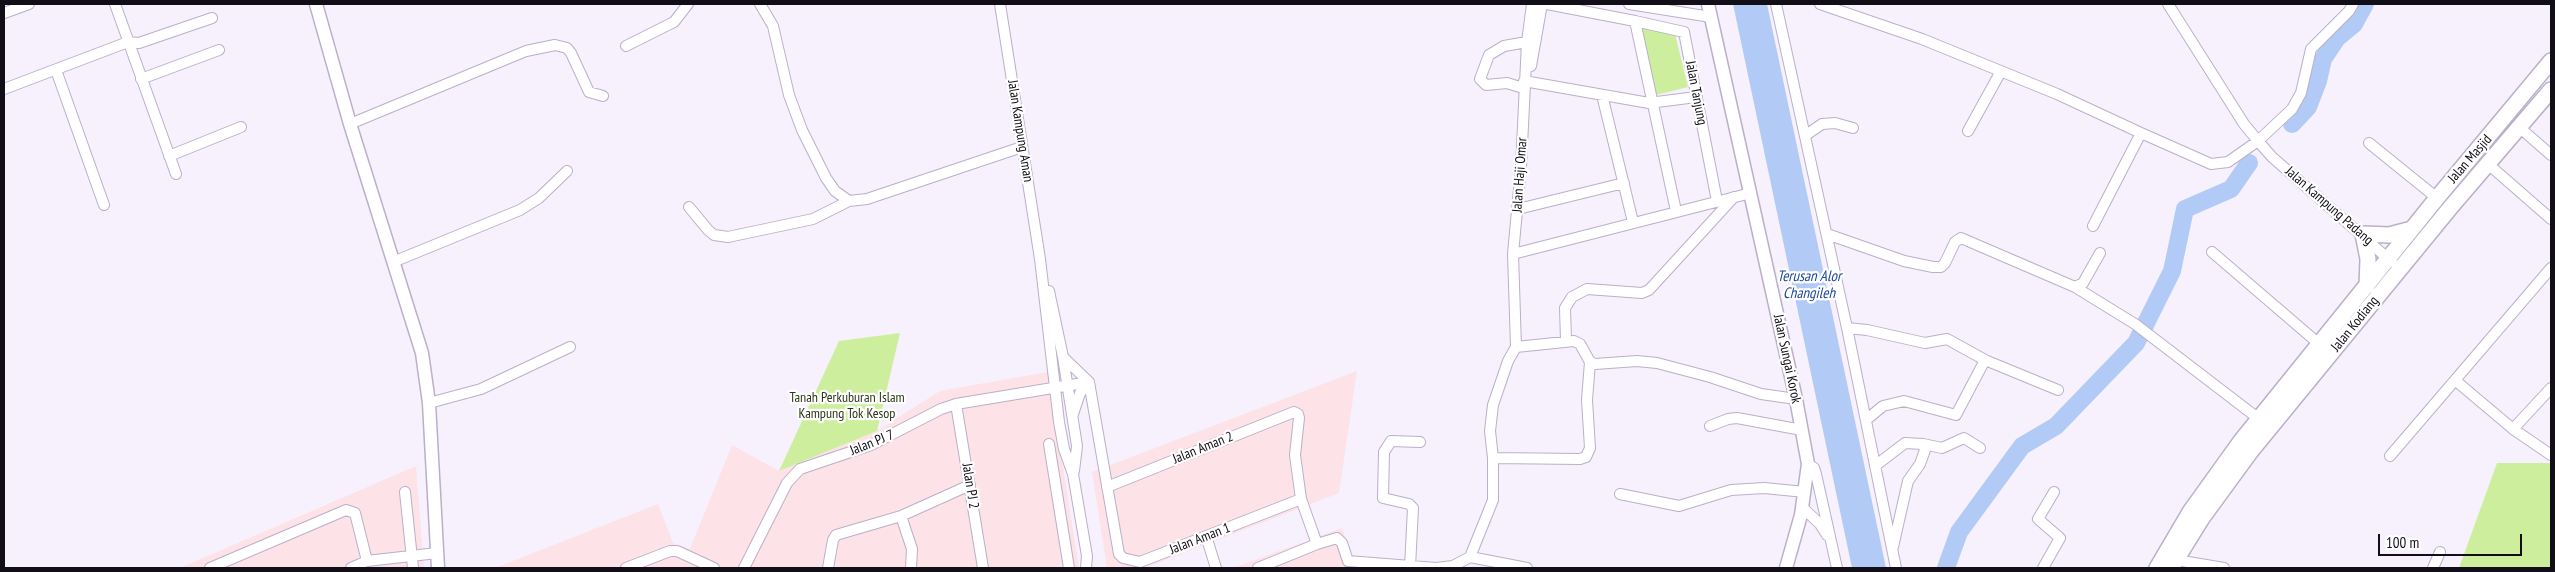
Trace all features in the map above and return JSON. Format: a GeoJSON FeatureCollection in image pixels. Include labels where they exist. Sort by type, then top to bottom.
{"type":"FeatureCollection","features":[{"type":"Feature","properties":{"kind":"highway","name":"Jalan Masjid"},"geometry":{"type":"LineString","coordinates":[[2389,258],[2551,61]]}},
{"type":"Feature","properties":{"kind":"highway","name":"Jalan Kodiang"},"geometry":{"type":"LineString","coordinates":[[2174,564],[2202,518],[2245,459],[2551,90]]}},
{"type":"Feature","properties":{"kind":"highway"},"geometry":{"type":"LineString","coordinates":[[2367,286],[2368,259],[2363,234],[2389,235],[2412,229]]}},
{"type":"Feature","properties":{"kind":"highway","name":"Jalan Kodiang"},"geometry":{"type":"LineString","coordinates":[[2157,568],[2203,493],[2318,343],[2389,258]]}},
{"type":"Feature","properties":{"kind":"main road"},"geometry":{"type":"LineString","coordinates":[[316,4],[350,124],[417,333],[429,403],[438,568]]}},
{"type":"Feature","properties":{"kind":"main road","name":"Jalan Sungai Korok"},"geometry":{"type":"LineString","coordinates":[[1708,4],[1796,398],[1808,464],[1802,508],[1786,568]]}},
{"type":"Feature","properties":{"kind":"street"},"geometry":{"type":"LineString","coordinates":[[4,13],[29,4]]}},
{"type":"Feature","properties":{"kind":"street"},"geometry":{"type":"LineString","coordinates":[[115,4],[176,174]]}},
{"type":"Feature","properties":{"kind":"street"},"geometry":{"type":"LineString","coordinates":[[626,46],[674,22],[688,4]]}},
{"type":"Feature","properties":{"kind":"street"},"geometry":{"type":"LineString","coordinates":[[760,4],[773,26],[788,95],[802,130],[826,178],[835,191],[849,201]]}},
{"type":"Feature","properties":{"kind":"street","name":"Jalan Kampung Aman"},"geometry":{"type":"LineString","coordinates":[[1000,4],[1040,259],[1054,387],[1064,448],[1073,474],[1087,556],[1086,568]]}},
{"type":"Feature","properties":{"kind":"street","name":"Jalan Haji Omar"},"geometry":{"type":"LineString","coordinates":[[1516,347],[1513,254],[1518,209],[1526,42],[1532,4]]}},
{"type":"Feature","properties":{"kind":"street"},"geometry":{"type":"LineString","coordinates":[[1525,84],[1542,4]]}},
{"type":"Feature","properties":{"kind":"street"},"geometry":{"type":"LineString","coordinates":[[1547,4],[1636,21],[1676,211]]}},
{"type":"Feature","properties":{"kind":"street"},"geometry":{"type":"LineString","coordinates":[[1629,4],[1711,18]]}},
{"type":"Feature","properties":{"kind":"street"},"geometry":{"type":"LineString","coordinates":[[1776,4],[1848,328],[1896,568]]}},
{"type":"Feature","properties":{"kind":"street"},"geometry":{"type":"LineString","coordinates":[[1820,4],[1922,39],[2000,73],[2057,94],[2211,164],[2228,162],[2258,142],[2297,102],[2311,49],[2349,11],[2353,4]]}},
{"type":"Feature","properties":{"kind":"street","name":"Jalan Kampung Padang"},"geometry":{"type":"LineString","coordinates":[[2168,4],[2244,124],[2258,142],[2272,157],[2363,234],[2401,269]]}},
{"type":"Feature","properties":{"kind":"street"},"geometry":{"type":"LineString","coordinates":[[4,89],[128,42],[139,43],[212,18]]}},
{"type":"Feature","properties":{"kind":"street","name":"Jalan Tanjung"},"geometry":{"type":"LineString","coordinates":[[1636,21],[1684,32],[1717,201]]}},
{"type":"Feature","properties":{"kind":"street"},"geometry":{"type":"LineString","coordinates":[[1526,42],[1504,46],[1489,55],[1480,79],[1486,85],[1525,84],[1655,104],[1696,98]]}},
{"type":"Feature","properties":{"kind":"street"},"geometry":{"type":"LineString","coordinates":[[350,124],[526,51],[555,45],[567,48],[571,53],[590,92],[603,96]]}},
{"type":"Feature","properties":{"kind":"street"},"geometry":{"type":"LineString","coordinates":[[141,79],[218,50]]}},
{"type":"Feature","properties":{"kind":"street"},"geometry":{"type":"LineString","coordinates":[[56,70],[104,206]]}},
{"type":"Feature","properties":{"kind":"street"},"geometry":{"type":"LineString","coordinates":[[1968,131],[2000,73]]}},
{"type":"Feature","properties":{"kind":"street"},"geometry":{"type":"LineString","coordinates":[[1602,95],[1633,222]]}},
{"type":"Feature","properties":{"kind":"street"},"geometry":{"type":"LineString","coordinates":[[1806,135],[1822,124],[1835,123],[1853,128]]}},
{"type":"Feature","properties":{"kind":"street"},"geometry":{"type":"LineString","coordinates":[[169,156],[241,127]]}},
{"type":"Feature","properties":{"kind":"street"},"geometry":{"type":"LineString","coordinates":[[2519,127],[2551,155]]}},
{"type":"Feature","properties":{"kind":"street"},"geometry":{"type":"LineString","coordinates":[[2093,226],[2141,133]]}},
{"type":"Feature","properties":{"kind":"street"},"geometry":{"type":"LineString","coordinates":[[2369,143],[2437,198]]}},
{"type":"Feature","properties":{"kind":"street"},"geometry":{"type":"LineString","coordinates":[[689,207],[708,230],[714,234],[728,237],[813,219],[849,201],[867,199],[1022,147]]}},
{"type":"Feature","properties":{"kind":"street"},"geometry":{"type":"LineString","coordinates":[[2488,164],[2551,219]]}},
{"type":"Feature","properties":{"kind":"street"},"geometry":{"type":"LineString","coordinates":[[393,262],[520,210],[539,198],[567,171]]}},
{"type":"Feature","properties":{"kind":"street"},"geometry":{"type":"LineString","coordinates":[[1518,209],[1624,183]]}},
{"type":"Feature","properties":{"kind":"street"},"geometry":{"type":"LineString","coordinates":[[1513,254],[1751,193]]}},
{"type":"Feature","properties":{"kind":"street"},"geometry":{"type":"LineString","coordinates":[[1566,340],[1565,308],[1572,297],[1587,289],[1642,293],[1649,290],[1734,197]]}},
{"type":"Feature","properties":{"kind":"street"},"geometry":{"type":"LineString","coordinates":[[1827,234],[1904,261],[1933,267],[1941,267],[1946,263],[1957,240],[1961,238],[2075,287],[2151,335],[2259,419]]}},
{"type":"Feature","properties":{"kind":"street"},"geometry":{"type":"LineString","coordinates":[[2212,252],[2318,343]]}},
{"type":"Feature","properties":{"kind":"street"},"geometry":{"type":"LineString","coordinates":[[2075,287],[2083,283],[2100,253]]}},
{"type":"Feature","properties":{"kind":"street","name":"Jalan Kampung Aman"},"geometry":{"type":"LineString","coordinates":[[1040,259],[1049,290],[1063,357],[1077,446],[1073,474]]}},
{"type":"Feature","properties":{"kind":"street"},"geometry":{"type":"LineString","coordinates":[[2390,456],[2551,268]]}},
{"type":"Feature","properties":{"kind":"street"},"geometry":{"type":"LineString","coordinates":[[1848,328],[1873,331],[1925,343],[1947,339],[1985,360],[2058,390]]}},
{"type":"Feature","properties":{"kind":"street"},"geometry":{"type":"LineString","coordinates":[[1470,557],[1493,500],[1493,458],[1490,431],[1493,405],[1504,370],[1516,347],[1566,340],[1580,344],[1590,362],[1587,400],[1590,448],[1586,457],[1580,459],[1493,458]]}},
{"type":"Feature","properties":{"kind":"street"},"geometry":{"type":"LineString","coordinates":[[429,403],[481,389],[570,347]]}},
{"type":"Feature","properties":{"kind":"street"},"geometry":{"type":"LineString","coordinates":[[1063,357],[1089,382],[1077,400],[1072,420]]}},
{"type":"Feature","properties":{"kind":"street"},"geometry":{"type":"LineString","coordinates":[[1866,420],[1884,406],[1904,401],[1956,415],[1985,360]]}},
{"type":"Feature","properties":{"kind":"street"},"geometry":{"type":"LineString","coordinates":[[1590,362],[1595,364],[1637,361],[1657,363],[1710,377],[1761,394],[1796,398]]}},
{"type":"Feature","properties":{"kind":"street"},"geometry":{"type":"LineString","coordinates":[[2456,381],[2513,429],[2551,455]]}},
{"type":"Feature","properties":{"kind":"street","name":"Jalan PJ 7"},"geometry":{"type":"LineString","coordinates":[[744,568],[780,494],[795,472],[871,445],[941,409],[956,404],[1089,382]]}},
{"type":"Feature","properties":{"kind":"street","name":"Jalan Aman 1"},"geometry":{"type":"LineString","coordinates":[[1089,382],[1119,554],[1128,561],[1140,562],[1301,499]]}},
{"type":"Feature","properties":{"kind":"street"},"geometry":{"type":"LineString","coordinates":[[2513,429],[2551,388]]}},
{"type":"Feature","properties":{"kind":"street","name":"Jalan PJ 2"},"geometry":{"type":"LineString","coordinates":[[956,404],[983,568]]}},
{"type":"Feature","properties":{"kind":"street","name":"Jalan Aman 2"},"geometry":{"type":"LineString","coordinates":[[1107,486],[1294,412],[1298,414],[1295,455],[1301,499]]}},
{"type":"Feature","properties":{"kind":"street"},"geometry":{"type":"LineString","coordinates":[[1710,426],[1728,419],[1737,418],[1802,430]]}},
{"type":"Feature","properties":{"kind":"street"},"geometry":{"type":"LineString","coordinates":[[1875,466],[1905,443],[1924,444],[1942,448],[1962,438],[1980,448]]}},
{"type":"Feature","properties":{"kind":"street"},"geometry":{"type":"LineString","coordinates":[[1410,567],[1412,508],[1409,504],[1383,498],[1384,452],[1391,441],[1420,442]]}},
{"type":"Feature","properties":{"kind":"street"},"geometry":{"type":"LineString","coordinates":[[1049,444],[1069,568]]}},
{"type":"Feature","properties":{"kind":"street"},"geometry":{"type":"LineString","coordinates":[[1892,551],[1908,481],[1920,464],[1924,444]]}},
{"type":"Feature","properties":{"kind":"street"},"geometry":{"type":"LineString","coordinates":[[1808,464],[1816,474],[1837,568]]}},
{"type":"Feature","properties":{"kind":"street"},"geometry":{"type":"LineString","coordinates":[[828,568],[833,540],[836,535],[901,516],[970,485]]}},
{"type":"Feature","properties":{"kind":"street"},"geometry":{"type":"LineString","coordinates":[[1620,494],[1679,506],[1731,490],[1747,488],[1805,492]]}},
{"type":"Feature","properties":{"kind":"street"},"geometry":{"type":"LineString","coordinates":[[406,492],[412,568]]}},
{"type":"Feature","properties":{"kind":"street"},"geometry":{"type":"LineString","coordinates":[[2043,568],[2060,538],[2038,519],[2054,492]]}},
{"type":"Feature","properties":{"kind":"street"},"geometry":{"type":"LineString","coordinates":[[1301,499],[1317,544]]}},
{"type":"Feature","properties":{"kind":"street"},"geometry":{"type":"LineString","coordinates":[[1802,508],[1820,524],[1831,542]]}},
{"type":"Feature","properties":{"kind":"street"},"geometry":{"type":"LineString","coordinates":[[211,568],[346,510],[355,513],[359,566],[411,554],[437,553]]}},
{"type":"Feature","properties":{"kind":"street"},"geometry":{"type":"LineString","coordinates":[[901,516],[912,549],[911,568]]}},
{"type":"Feature","properties":{"kind":"street"},"geometry":{"type":"LineString","coordinates":[[1206,536],[1216,568]]}},
{"type":"Feature","properties":{"kind":"street"},"geometry":{"type":"LineString","coordinates":[[1261,568],[1317,544],[1337,538],[1342,543],[1348,561],[1410,567],[1453,566],[1470,557],[1527,568]]}},
{"type":"Feature","properties":{"kind":"street"},"geometry":{"type":"LineString","coordinates":[[626,568],[670,551],[677,551],[714,568]]}},
{"type":"Feature","properties":{"kind":"street"},"geometry":{"type":"LineString","coordinates":[[2433,568],[2440,552]]}},
{"type":"Feature","properties":{"kind":"street","name":"Jalan Kampung Aman"},"geometry":{"type":"LineString","coordinates":[[1087,556],[1095,568]]}},
{"type":"Feature","properties":{"kind":"street"},"geometry":{"type":"LineString","coordinates":[[2174,564],[2224,568]]}},
{"type":"Feature","properties":{"kind":"shaded area"},"geometry":{"type":"Polygon","coordinates":[[[1357,371],[1339,493],[1145,568],[1107,568],[1092,472],[1357,371]]]}},
{"type":"Feature","properties":{"kind":"shaded area"},"geometry":{"type":"Polygon","coordinates":[[[1048,372],[1079,568],[495,568],[658,504],[673,543],[690,549],[732,445],[779,471],[877,431],[940,391],[1048,372]]]}},
{"type":"Feature","properties":{"kind":"shaded area"},"geometry":{"type":"Polygon","coordinates":[[[416,466],[424,568],[180,568],[416,466]]]}},
{"type":"Feature","properties":{"kind":"shaded area"},"geometry":{"type":"Polygon","coordinates":[[[1342,528],[1356,568],[1233,568],[1342,528]]]}},
{"type":"Feature","properties":{"kind":"green space"},"geometry":{"type":"Polygon","coordinates":[[[1639,24],[1675,34],[1688,87],[1656,95],[1639,24]]]}},
{"type":"Feature","properties":{"kind":"green space","name":"Tanah Perkuburan Islam Kampung Tok Kesop"},"geometry":{"type":"Polygon","coordinates":[[[900,333],[877,431],[779,471],[839,341],[900,333]]]}},
{"type":"Feature","properties":{"kind":"green space"},"geometry":{"type":"Polygon","coordinates":[[[2497,463],[2551,463],[2551,568],[2459,568],[2497,463]]]}},
{"type":"Feature","properties":{"kind":"water","name":"Terusan Alor Changileh"},"geometry":{"type":"Polygon","coordinates":[[[1733,4],[1767,4],[1886,568],[1852,568],[1733,4]]]}},
{"type":"Feature","properties":{"kind":"waterway"},"geometry":{"type":"LineString","coordinates":[[2292,124],[2308,107],[2318,81],[2323,59],[2337,38],[2354,24],[2365,4]]}},
{"type":"Feature","properties":{"kind":"waterway"},"geometry":{"type":"LineString","coordinates":[[1946,568],[1959,532],[2022,446],[2056,426],[2136,343],[2172,271],[2185,209],[2231,189],[2249,163]]}}]}
